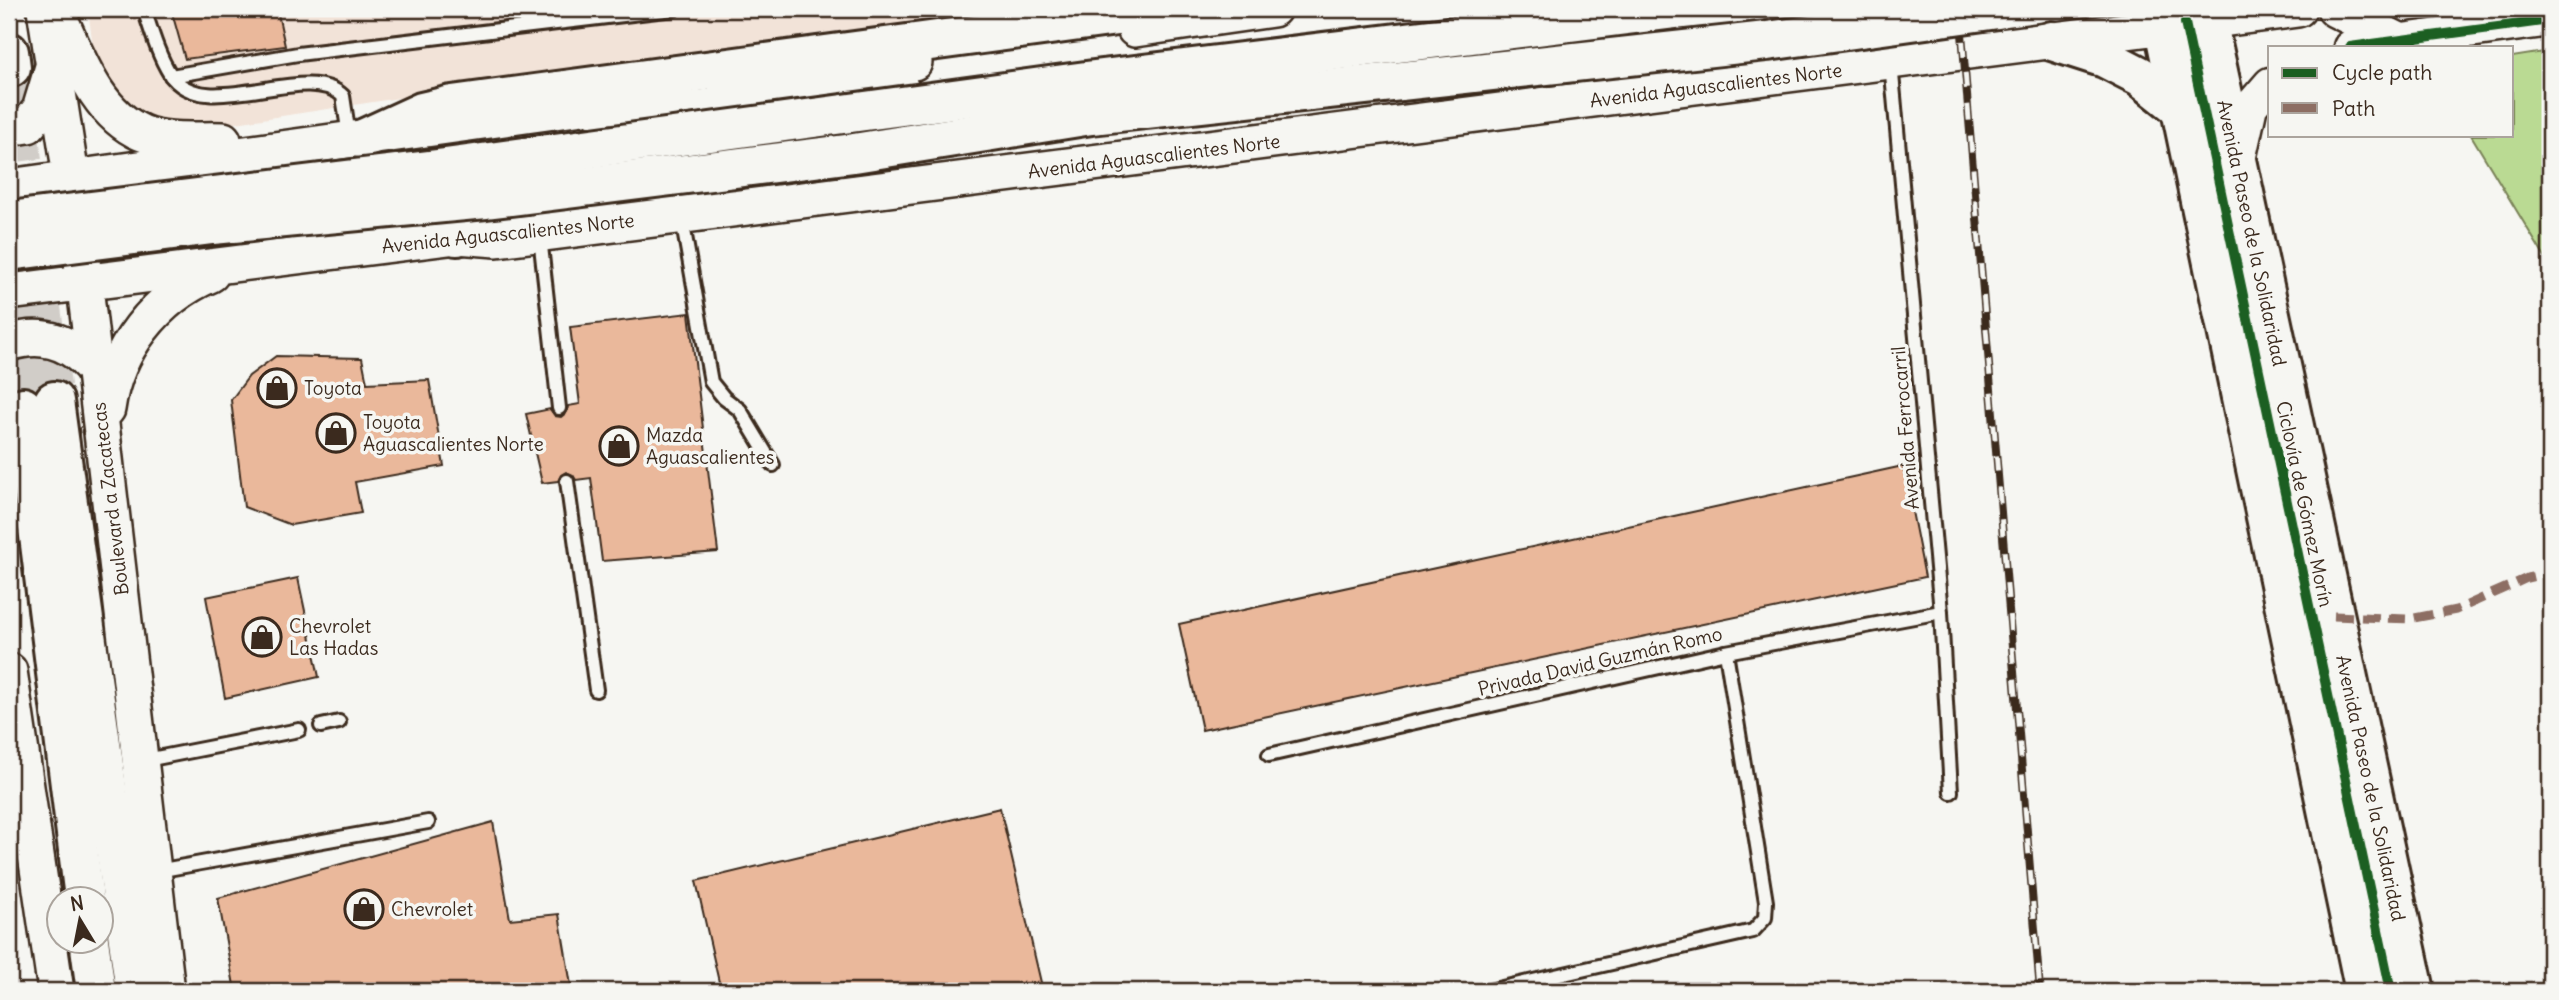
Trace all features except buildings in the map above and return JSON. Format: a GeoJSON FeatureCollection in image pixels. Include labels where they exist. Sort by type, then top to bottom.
{"type":"FeatureCollection","features":[{"type":"Feature","properties":{"kind":"main road","name":"Boulevard a Zacatecas"},"geometry":{"type":"LineString","coordinates":[[45,9],[73,178],[167,991]]}},
{"type":"Feature","properties":{"kind":"main road"},"geometry":{"type":"LineString","coordinates":[[54,9],[106,108],[142,133],[177,139],[255,140],[281,148]]}},
{"type":"Feature","properties":{"kind":"main road"},"geometry":{"type":"LineString","coordinates":[[356,139],[422,112],[524,94],[1172,14],[1273,9]]}},
{"type":"Feature","properties":{"kind":"main road","name":"Avenida Aguascalientes Norte"},"geometry":{"type":"LineString","coordinates":[[9,251],[212,225],[486,199],[826,156],[1088,98],[1676,9]]}},
{"type":"Feature","properties":{"kind":"main road"},"geometry":{"type":"LineString","coordinates":[[1761,79],[1803,61],[1824,40],[1833,9]]}},
{"type":"Feature","properties":{"kind":"main road","name":"Avenida Aguascalientes Norte"},"geometry":{"type":"LineString","coordinates":[[9,222],[473,164],[1088,98],[1767,41],[1998,9]]}},
{"type":"Feature","properties":{"kind":"main road"},"geometry":{"type":"LineString","coordinates":[[2335,9],[2395,39]]}},
{"type":"Feature","properties":{"kind":"main road","name":"Avenida Aguascalientes Norte"},"geometry":{"type":"LineString","coordinates":[[9,292],[457,236],[497,239],[2052,41],[2161,18],[2275,10]]}},
{"type":"Feature","properties":{"kind":"main road"},"geometry":{"type":"LineString","coordinates":[[9,187],[802,78],[1172,14]]}},
{"type":"Feature","properties":{"kind":"main road","name":"Avenida Paseo de la Solidaridad"},"geometry":{"type":"LineString","coordinates":[[2206,15],[2415,991]]}},
{"type":"Feature","properties":{"kind":"main road"},"geometry":{"type":"LineString","coordinates":[[2161,18],[2365,991]]}},
{"type":"Feature","properties":{"kind":"main road"},"geometry":{"type":"LineString","coordinates":[[2052,41],[2105,58],[2140,76],[2179,107]]}},
{"type":"Feature","properties":{"kind":"main road"},"geometry":{"type":"LineString","coordinates":[[9,128],[28,125],[40,110],[54,64]]}},
{"type":"Feature","properties":{"kind":"main road"},"geometry":{"type":"LineString","coordinates":[[591,106],[631,117],[992,77],[1088,98]]}},
{"type":"Feature","properties":{"kind":"main road"},"geometry":{"type":"LineString","coordinates":[[457,236],[498,220],[1040,142],[1088,98]]}},
{"type":"Feature","properties":{"kind":"main road"},"geometry":{"type":"LineString","coordinates":[[173,164],[161,167],[139,180],[127,201],[125,226],[134,248],[142,258],[164,269],[188,270]]}},
{"type":"Feature","properties":{"kind":"main road"},"geometry":{"type":"LineString","coordinates":[[105,450],[104,427],[110,392],[122,358],[134,338],[165,302],[183,288],[214,272],[239,264]]}},
{"type":"Feature","properties":{"kind":"main road"},"geometry":{"type":"LineString","coordinates":[[9,343],[26,338],[43,338],[58,342],[86,359],[96,372]]}},
{"type":"Feature","properties":{"kind":"main road","name":"Boulevard a Zacatecas"},"geometry":{"type":"LineString","coordinates":[[83,884],[39,404],[135,991]]}},
{"type":"Feature","properties":{"kind":"main road"},"geometry":{"type":"LineString","coordinates":[[9,671],[56,991]]}},
{"type":"Feature","properties":{"kind":"main road"},"geometry":{"type":"LineString","coordinates":[[91,954],[96,991]]}},
{"type":"Feature","properties":{"kind":"street"},"geometry":{"type":"LineString","coordinates":[[2356,46],[2550,20]]}},
{"type":"Feature","properties":{"kind":"street"},"geometry":{"type":"LineString","coordinates":[[2238,165],[2251,106],[2268,86]]}},
{"type":"Feature","properties":{"kind":"lane"},"geometry":{"type":"LineString","coordinates":[[144,9],[171,76],[192,91],[220,94],[299,85],[326,85],[343,96],[356,139]]}},
{"type":"Feature","properties":{"kind":"lane"},"geometry":{"type":"LineString","coordinates":[[171,76],[298,54],[674,9]]}},
{"type":"Feature","properties":{"kind":"lane","name":"Avenida Ferrocarril"},"geometry":{"type":"LineString","coordinates":[[1891,62],[1941,612],[1951,792]]}},
{"type":"Feature","properties":{"kind":"lane"},"geometry":{"type":"LineString","coordinates":[[681,215],[711,382],[723,398],[740,410],[773,464]]}},
{"type":"Feature","properties":{"kind":"lane"},"geometry":{"type":"LineString","coordinates":[[539,233],[559,408]]}},
{"type":"Feature","properties":{"kind":"lane"},"geometry":{"type":"LineString","coordinates":[[568,481],[596,690]]}},
{"type":"Feature","properties":{"kind":"lane","name":"Privada David Guzmán Romo"},"geometry":{"type":"LineString","coordinates":[[1269,755],[1726,652],[1941,612]]}},
{"type":"Feature","properties":{"kind":"lane"},"geometry":{"type":"LineString","coordinates":[[1489,991],[1753,931],[1765,918],[1766,902],[1726,652]]}},
{"type":"Feature","properties":{"kind":"lane"},"geometry":{"type":"LineString","coordinates":[[321,726],[339,722]]}},
{"type":"Feature","properties":{"kind":"lane"},"geometry":{"type":"LineString","coordinates":[[141,761],[299,730]]}},
{"type":"Feature","properties":{"kind":"lane"},"geometry":{"type":"LineString","coordinates":[[153,871],[428,821]]}},
{"type":"Feature","properties":{"kind":"shaded area"},"geometry":{"type":"Polygon","coordinates":[[[88,9],[1019,9],[815,34],[210,127],[151,122],[122,104],[94,55],[88,9]]]}},
{"type":"Feature","properties":{"kind":"green space"},"geometry":{"type":"Polygon","coordinates":[[[2550,51],[2550,266],[2472,136],[2514,136],[2514,57],[2550,51]]]}},
{"type":"Feature","properties":{"kind":"tunnel"},"geometry":{"type":"LineString","coordinates":[[11,67],[54,401]]}},
{"type":"Feature","properties":{"kind":"tunnel"},"geometry":{"type":"LineString","coordinates":[[9,300],[23,407]]}},
{"type":"Feature","properties":{"kind":"railway"},"geometry":{"type":"LineString","coordinates":[[1960,9],[2040,991]]}},
{"type":"Feature","properties":{"kind":"marked path"},"geometry":{"type":"LineString","coordinates":[[2334,616],[2409,619],[2456,610],[2527,578],[2550,573]]}},
{"type":"Feature","properties":{"kind":"cycle path"},"geometry":{"type":"LineString","coordinates":[[2357,46],[2550,20]]}},
{"type":"Feature","properties":{"kind":"cycle path","name":"Ciclovía de Gómez Morín"},"geometry":{"type":"LineString","coordinates":[[2185,23],[2391,991]]}},
{"type":"Feature","properties":{"kind":"place","name":"Toyota"},"geometry":{"type":"Point","coordinates":[277,388]}},
{"type":"Feature","properties":{"kind":"place","name":"Toyota Aguascalientes Norte"},"geometry":{"type":"Point","coordinates":[336,433]}},
{"type":"Feature","properties":{"kind":"place","name":"Mazda Aguascalientes"},"geometry":{"type":"Point","coordinates":[619,446]}},
{"type":"Feature","properties":{"kind":"place","name":"Chevrolet Las Hadas"},"geometry":{"type":"Point","coordinates":[262,637]}},
{"type":"Feature","properties":{"kind":"place","name":"Chevrolet"},"geometry":{"type":"Point","coordinates":[364,909]}}]}
